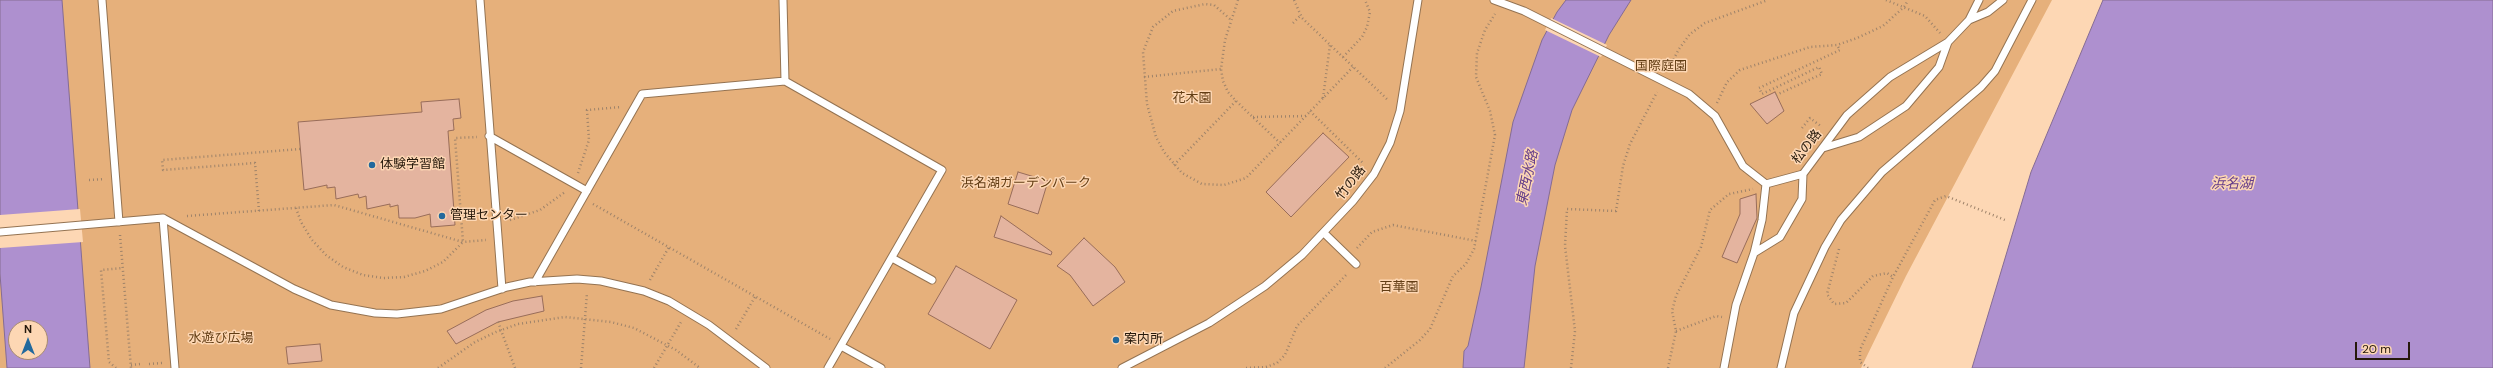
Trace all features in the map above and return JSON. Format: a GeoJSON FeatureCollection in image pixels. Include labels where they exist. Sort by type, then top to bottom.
{"type":"FeatureCollection","features":[{"type":"Feature","properties":{"kind":"lane"},"geometry":{"type":"LineString","coordinates":[[102,0],[119,222]]}},
{"type":"Feature","properties":{"kind":"lane"},"geometry":{"type":"LineString","coordinates":[[480,0],[489,136],[502,289]]}},
{"type":"Feature","properties":{"kind":"lane"},"geometry":{"type":"LineString","coordinates":[[783,0],[785,81]]}},
{"type":"Feature","properties":{"kind":"lane","name":"竹の路"},"geometry":{"type":"LineString","coordinates":[[1122,368],[1209,323],[1265,286],[1302,255],[1353,201],[1374,174],[1390,143],[1400,111],[1418,0]]}},
{"type":"Feature","properties":{"kind":"lane"},"geometry":{"type":"LineString","coordinates":[[1494,0],[1524,11],[1689,94],[1712,113],[1743,166],[1766,184],[1762,220],[1754,253],[1742,283],[1732,320],[1724,368]]}},
{"type":"Feature","properties":{"kind":"lane","name":"松の路"},"geometry":{"type":"LineString","coordinates":[[1766,184],[1803,174],[1847,116],[1874,90],[1909,64],[1948,42],[1968,20],[1979,0]]}},
{"type":"Feature","properties":{"kind":"lane"},"geometry":{"type":"LineString","coordinates":[[1968,20],[1988,12],[2003,0]]}},
{"type":"Feature","properties":{"kind":"lane"},"geometry":{"type":"LineString","coordinates":[[1781,368],[1794,313],[1827,243],[1860,195],[1882,172],[1981,87],[1995,70],[2032,0]]}},
{"type":"Feature","properties":{"kind":"lane"},"geometry":{"type":"LineString","coordinates":[[1823,148],[1859,137],[1906,106],[1939,68],[1948,42]]}},
{"type":"Feature","properties":{"kind":"lane"},"geometry":{"type":"LineString","coordinates":[[535,282],[642,94],[785,81],[942,170],[828,368]]}},
{"type":"Feature","properties":{"kind":"lane"},"geometry":{"type":"LineString","coordinates":[[489,136],[587,191]]}},
{"type":"Feature","properties":{"kind":"lane"},"geometry":{"type":"LineString","coordinates":[[1754,253],[1780,237],[1802,200],[1803,174]]}},
{"type":"Feature","properties":{"kind":"lane"},"geometry":{"type":"LineString","coordinates":[[163,218],[175,368]]}},
{"type":"Feature","properties":{"kind":"lane"},"geometry":{"type":"LineString","coordinates":[[0,232],[163,218],[294,289],[331,305],[375,313],[419,313],[463,304],[502,289],[535,282],[588,280],[624,285],[644,291],[687,311],[766,368]]}},
{"type":"Feature","properties":{"kind":"lane"},"geometry":{"type":"LineString","coordinates":[[1324,233],[1356,264]]}},
{"type":"Feature","properties":{"kind":"lane"},"geometry":{"type":"LineString","coordinates":[[892,258],[932,280]]}},
{"type":"Feature","properties":{"kind":"lane"},"geometry":{"type":"LineString","coordinates":[[841,346],[881,368]]}},
{"type":"Feature","properties":{"kind":"path"},"geometry":{"type":"LineString","coordinates":[[1205,4],[1207,0]]}},
{"type":"Feature","properties":{"kind":"path"},"geometry":{"type":"LineString","coordinates":[[1238,0],[1230,19],[1221,69],[1228,92],[1280,143]]}},
{"type":"Feature","properties":{"kind":"path"},"geometry":{"type":"LineString","coordinates":[[1294,0],[1301,15],[1330,45],[1400,111]]}},
{"type":"Feature","properties":{"kind":"path"},"geometry":{"type":"LineString","coordinates":[[1343,57],[1362,37],[1367,27],[1370,12],[1365,0]]}},
{"type":"Feature","properties":{"kind":"path"},"geometry":{"type":"LineString","coordinates":[[1571,368],[1575,331],[1565,246],[1567,209],[1616,211],[1619,181],[1630,144],[1679,49],[1690,34],[1705,23],[1768,0]]}},
{"type":"Feature","properties":{"kind":"path"},"geometry":{"type":"LineString","coordinates":[[1886,0],[1905,6],[1925,16],[1948,42]]}},
{"type":"Feature","properties":{"kind":"path"},"geometry":{"type":"LineString","coordinates":[[1712,113],[1727,82],[1740,70],[1810,47],[1837,45],[1883,26],[1905,6],[1908,0]]}},
{"type":"Feature","properties":{"kind":"path"},"geometry":{"type":"LineString","coordinates":[[1230,19],[1214,5],[1205,4],[1173,11],[1153,27],[1143,52],[1144,77],[1150,121],[1164,152],[1174,165],[1182,173],[1197,182],[1213,186],[1224,185],[1246,178],[1353,67]]}},
{"type":"Feature","properties":{"kind":"path"},"geometry":{"type":"LineString","coordinates":[[1384,368],[1420,340],[1430,329],[1453,276],[1466,264],[1476,241],[1495,135],[1490,111],[1476,77],[1477,53],[1485,30],[1502,4]]}},
{"type":"Feature","properties":{"kind":"path"},"geometry":{"type":"LineString","coordinates":[[1293,23],[1301,15]]}},
{"type":"Feature","properties":{"kind":"path"},"geometry":{"type":"LineString","coordinates":[[1323,98],[1330,45]]}},
{"type":"Feature","properties":{"kind":"path"},"geometry":{"type":"LineString","coordinates":[[1776,95],[1822,74],[1819,68],[1762,94],[1759,88],[1840,50],[1837,45]]}},
{"type":"Feature","properties":{"kind":"path"},"geometry":{"type":"LineString","coordinates":[[1144,77],[1221,69]]}},
{"type":"Feature","properties":{"kind":"path"},"geometry":{"type":"LineString","coordinates":[[1174,165],[1236,101]]}},
{"type":"Feature","properties":{"kind":"path"},"geometry":{"type":"LineString","coordinates":[[496,221],[519,218],[540,210],[559,198],[572,183],[587,151],[589,128],[587,110],[636,106]]}},
{"type":"Feature","properties":{"kind":"path"},"geometry":{"type":"LineString","coordinates":[[1310,112],[1374,174]]}},
{"type":"Feature","properties":{"kind":"path"},"geometry":{"type":"LineString","coordinates":[[1253,117],[1306,116]]}},
{"type":"Feature","properties":{"kind":"path"},"geometry":{"type":"LineString","coordinates":[[1802,128],[1810,118],[1824,129]]}},
{"type":"Feature","properties":{"kind":"path"},"geometry":{"type":"LineString","coordinates":[[296,208],[301,222],[312,240],[326,255],[343,267],[363,275],[383,278],[404,277],[424,271],[443,262],[463,242],[455,138],[489,136]]}},
{"type":"Feature","properties":{"kind":"path"},"geometry":{"type":"LineString","coordinates":[[259,211],[255,162],[163,170],[162,160],[300,149]]}},
{"type":"Feature","properties":{"kind":"path"},"geometry":{"type":"LineString","coordinates":[[1668,368],[1676,331],[1672,311],[1676,296],[1701,248],[1710,210],[1729,194],[1766,184]]}},
{"type":"Feature","properties":{"kind":"path"},"geometry":{"type":"LineString","coordinates":[[1868,368],[1860,362],[1860,350],[1893,277],[1935,200],[1940,197],[1952,198],[2005,220]]}},
{"type":"Feature","properties":{"kind":"path"},"geometry":{"type":"LineString","coordinates":[[582,199],[841,346]]}},
{"type":"Feature","properties":{"kind":"path"},"geometry":{"type":"LineString","coordinates":[[185,217],[334,205],[463,242],[498,239]]}},
{"type":"Feature","properties":{"kind":"path"},"geometry":{"type":"LineString","coordinates":[[119,222],[131,367],[141,364]]}},
{"type":"Feature","properties":{"kind":"path"},"geometry":{"type":"LineString","coordinates":[[1348,257],[1372,232],[1393,226],[1476,241]]}},
{"type":"Feature","properties":{"kind":"path"},"geometry":{"type":"LineString","coordinates":[[1827,243],[1840,250],[1827,294],[1834,304],[1846,303],[1873,276],[1887,273],[1893,277]]}},
{"type":"Feature","properties":{"kind":"path"},"geometry":{"type":"LineString","coordinates":[[644,291],[669,248]]}},
{"type":"Feature","properties":{"kind":"path"},"geometry":{"type":"LineString","coordinates":[[1246,368],[1266,367],[1277,363],[1286,355],[1297,326],[1356,264]]}},
{"type":"Feature","properties":{"kind":"path"},"geometry":{"type":"LineString","coordinates":[[116,368],[109,362],[101,270],[123,268]]}},
{"type":"Feature","properties":{"kind":"path"},"geometry":{"type":"LineString","coordinates":[[581,368],[588,280]]}},
{"type":"Feature","properties":{"kind":"path"},"geometry":{"type":"LineString","coordinates":[[729,342],[755,297]]}},
{"type":"Feature","properties":{"kind":"path"},"geometry":{"type":"LineString","coordinates":[[654,368],[687,311]]}},
{"type":"Feature","properties":{"kind":"path"},"geometry":{"type":"LineString","coordinates":[[1676,331],[1716,316],[1732,320]]}},
{"type":"Feature","properties":{"kind":"path"},"geometry":{"type":"LineString","coordinates":[[438,368],[475,342],[501,330],[541,319],[584,318],[634,328],[668,344],[700,368]]}},
{"type":"Feature","properties":{"kind":"path"},"geometry":{"type":"LineString","coordinates":[[498,322],[515,368]]}},
{"type":"Feature","properties":{"kind":"green space","name":"浜名湖ガーデンパーク"},"geometry":{"type":"Polygon","coordinates":[[[0,0],[2052,0],[1906,276],[1861,368],[0,368],[0,0]]]}},
{"type":"Feature","properties":{"kind":"water"},"geometry":{"type":"Polygon","coordinates":[[[0,0],[62,0],[90,368],[7,368],[0,274],[0,0]]]}},
{"type":"Feature","properties":{"kind":"water","name":"東西水路"},"geometry":{"type":"Polygon","coordinates":[[[1566,0],[1631,0],[1609,35],[1572,110],[1555,165],[1535,266],[1524,368],[1463,368],[1464,351],[1468,346],[1481,287],[1513,122],[1542,40],[1557,12],[1566,0]]]}},
{"type":"Feature","properties":{"kind":"water","name":"浜名湖"},"geometry":{"type":"Polygon","coordinates":[[[2103,0],[2493,0],[2493,368],[1972,368],[2031,172],[2103,0]]]}},
{"type":"Feature","properties":{"kind":"pier"},"geometry":{"type":"Polygon","coordinates":[[[1551,18],[1607,45],[1601,57],[1545,30],[1551,18]]]}},
{"type":"Feature","properties":{"kind":"pier"},"geometry":{"type":"Polygon","coordinates":[[[80,209],[83,242],[0,248],[0,215],[80,209]]]}},
{"type":"Feature","properties":{"kind":"building"},"geometry":{"type":"Polygon","coordinates":[[[1775,92],[1784,111],[1767,124],[1750,104],[1775,92]]]}},
{"type":"Feature","properties":{"kind":"building","name":"体験学習館"},"geometry":{"type":"Polygon","coordinates":[[[459,99],[461,118],[453,119],[454,130],[448,131],[455,225],[431,227],[430,214],[415,218],[399,218],[398,205],[390,207],[390,204],[367,209],[366,196],[359,198],[358,194],[336,199],[335,187],[327,188],[327,185],[304,190],[298,122],[422,112],[421,102],[459,99]]]}},
{"type":"Feature","properties":{"kind":"building"},"geometry":{"type":"Polygon","coordinates":[[[1323,133],[1349,157],[1291,217],[1266,192],[1323,133]]]}},
{"type":"Feature","properties":{"kind":"building"},"geometry":{"type":"Polygon","coordinates":[[[1018,172],[1048,181],[1038,214],[1008,204],[1018,172]]]}},
{"type":"Feature","properties":{"kind":"building"},"geometry":{"type":"Polygon","coordinates":[[[1756,194],[1757,218],[1737,263],[1722,257],[1740,214],[1740,199],[1756,194]]]}},
{"type":"Feature","properties":{"kind":"building"},"geometry":{"type":"Polygon","coordinates":[[[1001,216],[1052,252],[1051,255],[994,237],[1001,216]]]}},
{"type":"Feature","properties":{"kind":"building"},"geometry":{"type":"Polygon","coordinates":[[[1084,238],[1115,267],[1125,282],[1093,306],[1070,275],[1057,266],[1084,238]]]}},
{"type":"Feature","properties":{"kind":"building"},"geometry":{"type":"Polygon","coordinates":[[[956,266],[1017,300],[990,349],[928,314],[956,266]]]}},
{"type":"Feature","properties":{"kind":"building"},"geometry":{"type":"Polygon","coordinates":[[[542,296],[544,311],[498,322],[456,344],[447,331],[486,310],[513,301],[542,296]]]}},
{"type":"Feature","properties":{"kind":"building"},"geometry":{"type":"Polygon","coordinates":[[[320,344],[322,361],[288,364],[286,347],[320,344]]]}},
{"type":"Feature","properties":{"kind":"place","name":"体験学習館"},"geometry":{"type":"Point","coordinates":[372,165]}},
{"type":"Feature","properties":{"kind":"place","name":"管理センター"},"geometry":{"type":"Point","coordinates":[442,216]}},
{"type":"Feature","properties":{"kind":"place","name":"案内所"},"geometry":{"type":"Point","coordinates":[1116,340]}},
{"type":"Feature","properties":{"kind":"park label","name":"国際庭園"},"geometry":{"type":"Point","coordinates":[1661,67]}},
{"type":"Feature","properties":{"kind":"park label","name":"花木園"},"geometry":{"type":"Point","coordinates":[1192,99]}},
{"type":"Feature","properties":{"kind":"park label","name":"百華園"},"geometry":{"type":"Point","coordinates":[1399,288]}},
{"type":"Feature","properties":{"kind":"park label","name":"水遊び広場"},"geometry":{"type":"Point","coordinates":[221,339]}}]}
